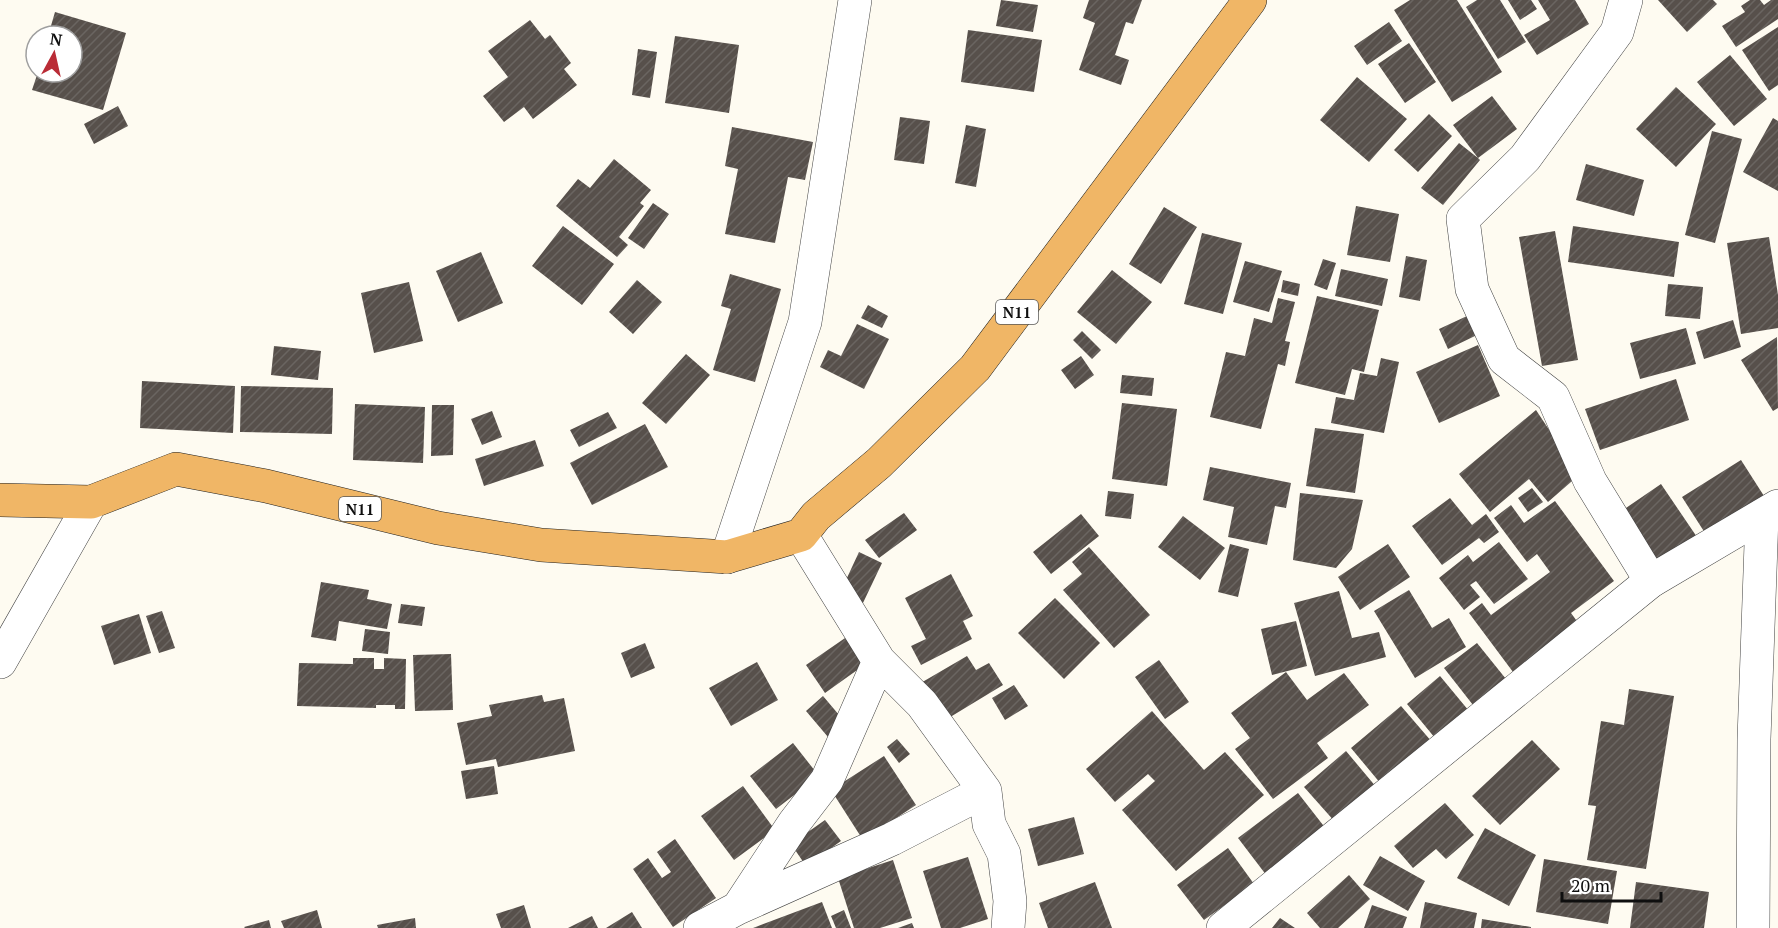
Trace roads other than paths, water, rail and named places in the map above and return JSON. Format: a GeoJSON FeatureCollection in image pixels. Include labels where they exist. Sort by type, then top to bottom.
{"type":"FeatureCollection","features":[{"type":"Feature","properties":{"kind":"highway","name":"N11"},"geometry":{"type":"LineString","coordinates":[[0,500],[91,502],[176,469],[266,486],[438,528],[541,545],[727,557],[801,535],[816,516],[879,463],[975,368],[1084,225],[1161,116],[1250,0]]}},
{"type":"Feature","properties":{"kind":"street"},"geometry":{"type":"LineString","coordinates":[[727,557],[805,322],[855,0]]}},
{"type":"Feature","properties":{"kind":"street"},"geometry":{"type":"LineString","coordinates":[[1626,0],[1617,32],[1526,158],[1463,219],[1472,289],[1504,358],[1553,397],[1590,481],[1651,581]]}},
{"type":"Feature","properties":{"kind":"street"},"geometry":{"type":"LineString","coordinates":[[0,662],[91,502]]}},
{"type":"Feature","properties":{"kind":"street"},"geometry":{"type":"LineString","coordinates":[[1223,928],[1651,581],[1770,511]]}},
{"type":"Feature","properties":{"kind":"street"},"geometry":{"type":"LineString","coordinates":[[1752,928],[1754,739],[1769,558],[1770,511]]}},
{"type":"Feature","properties":{"kind":"street"},"geometry":{"type":"LineString","coordinates":[[801,535],[879,661],[922,704],[985,791],[989,825],[1004,854],[1010,901],[1008,928]]}},
{"type":"Feature","properties":{"kind":"street"},"geometry":{"type":"LineString","coordinates":[[738,908],[794,823],[827,780],[879,661]]}},
{"type":"Feature","properties":{"kind":"street"},"geometry":{"type":"LineString","coordinates":[[700,928],[738,908],[892,839],[985,791]]}}]}
